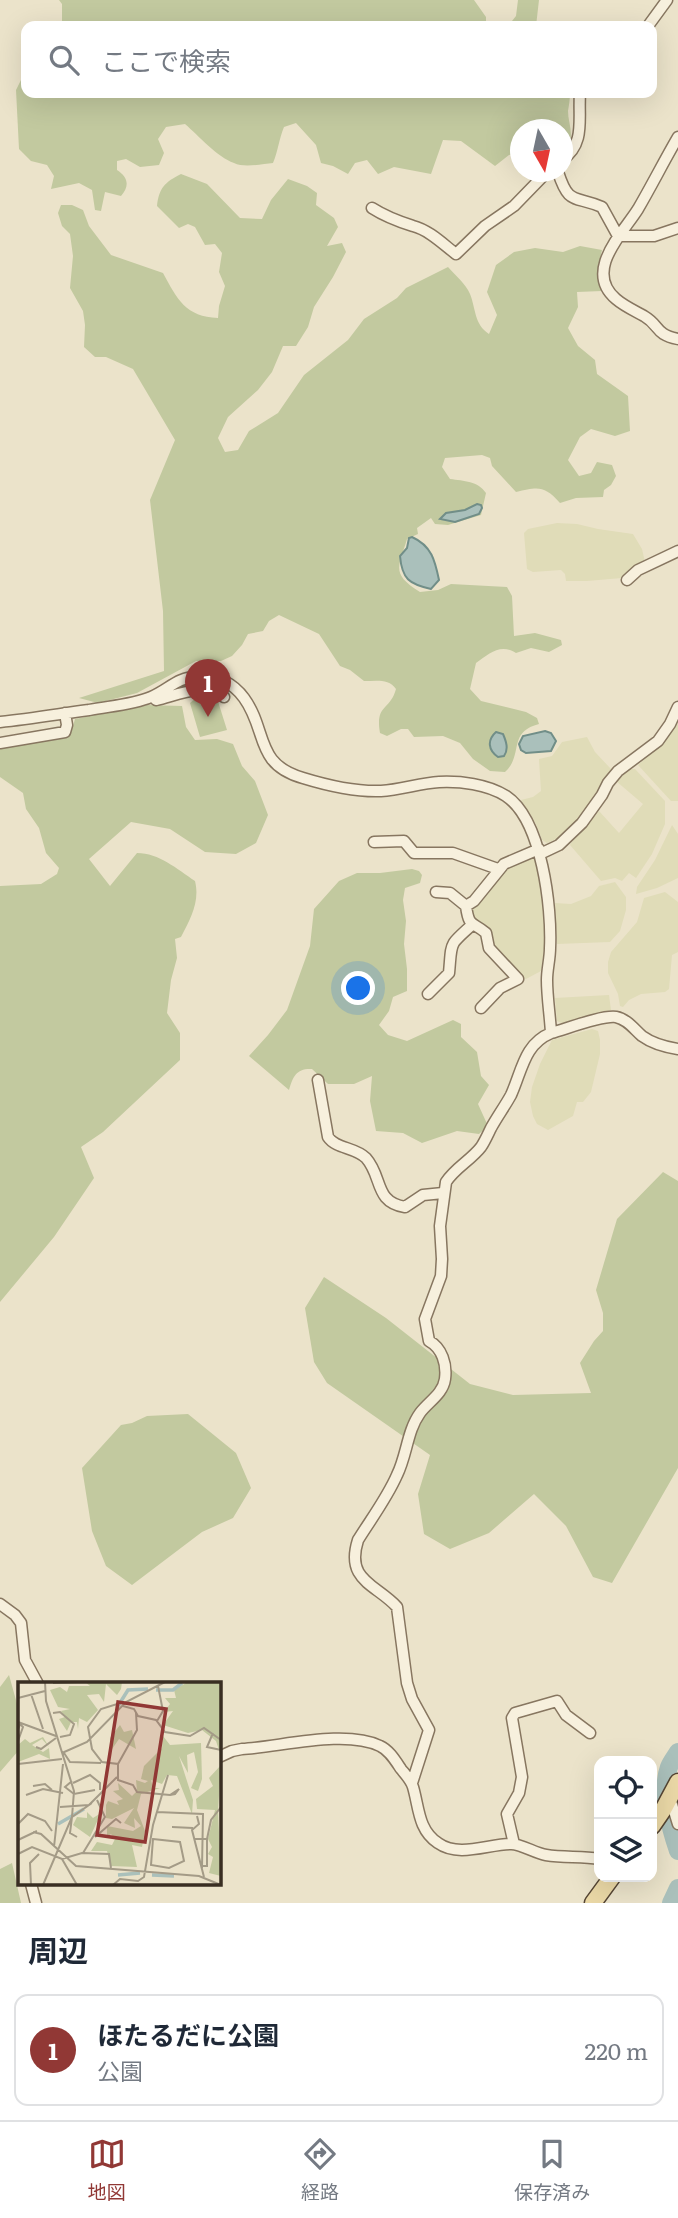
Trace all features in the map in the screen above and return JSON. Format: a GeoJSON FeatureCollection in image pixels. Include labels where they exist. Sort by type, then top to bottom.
{"type":"FeatureCollection","features":[{"type":"Feature","properties":{"kind":"main road"},"geometry":{"type":"LineString","coordinates":[[656,1819],[678,1782]]}},
{"type":"Feature","properties":{"kind":"main road"},"geometry":{"type":"LineString","coordinates":[[593,1903],[608,1882]]}},
{"type":"Feature","properties":{"kind":"street"},"geometry":{"type":"LineString","coordinates":[[652,21],[667,0]]}},
{"type":"Feature","properties":{"kind":"street"},"geometry":{"type":"LineString","coordinates":[[573,151],[578,142],[580,98]]}},
{"type":"Feature","properties":{"kind":"street"},"geometry":{"type":"LineString","coordinates":[[678,137],[636,211],[605,258],[604,276],[609,292],[616,299],[650,320],[664,336],[678,340]]}},
{"type":"Feature","properties":{"kind":"street"},"geometry":{"type":"LineString","coordinates":[[372,208],[388,219],[426,232],[456,254],[485,226],[514,206],[537,182]]}},
{"type":"Feature","properties":{"kind":"street"},"geometry":{"type":"LineString","coordinates":[[562,182],[566,193],[573,199],[602,207],[618,236]]}},
{"type":"Feature","properties":{"kind":"street"},"geometry":{"type":"LineString","coordinates":[[618,236],[654,236],[678,228]]}},
{"type":"Feature","properties":{"kind":"street"},"geometry":{"type":"LineString","coordinates":[[627,580],[638,570],[678,551]]}},
{"type":"Feature","properties":{"kind":"street"},"geometry":{"type":"LineString","coordinates":[[0,722],[122,705],[152,697],[179,679],[201,675],[220,678],[236,688],[252,710],[269,757],[285,771],[300,778],[361,791],[392,790],[439,782],[478,785],[494,790],[515,803],[539,851],[545,873],[551,946],[547,980],[551,1033]]}},
{"type":"Feature","properties":{"kind":"street"},"geometry":{"type":"LineString","coordinates":[[152,697],[156,700],[195,690],[218,692],[224,697]]}},
{"type":"Feature","properties":{"kind":"street"},"geometry":{"type":"LineString","coordinates":[[466,906],[474,901],[498,869],[514,858],[559,845],[582,823],[618,771],[658,741],[678,707]]}},
{"type":"Feature","properties":{"kind":"street"},"geometry":{"type":"LineString","coordinates":[[0,743],[65,732],[65,713]]}},
{"type":"Feature","properties":{"kind":"street"},"geometry":{"type":"LineString","coordinates":[[374,842],[404,841],[414,853],[453,853],[498,869]]}},
{"type":"Feature","properties":{"kind":"street"},"geometry":{"type":"LineString","coordinates":[[436,892],[450,894],[466,906],[472,925],[486,933],[489,948],[518,979],[500,989],[481,1008]]}},
{"type":"Feature","properties":{"kind":"street"},"geometry":{"type":"LineString","coordinates":[[428,994],[449,973],[453,942],[472,925]]}},
{"type":"Feature","properties":{"kind":"street"},"geometry":{"type":"LineString","coordinates":[[412,1783],[429,1730],[407,1684],[397,1606],[364,1582],[357,1571],[355,1550],[358,1540],[398,1474],[419,1413],[443,1385],[445,1376],[442,1354],[437,1346],[429,1341],[425,1319],[441,1276],[439,1226],[443,1193],[450,1176],[482,1146],[511,1094],[532,1046],[543,1036],[614,1016],[630,1024],[653,1042],[678,1049]]}},
{"type":"Feature","properties":{"kind":"street"},"geometry":{"type":"LineString","coordinates":[[318,1080],[328,1137],[331,1142],[359,1152],[366,1159],[386,1200],[405,1207],[422,1195],[443,1193]]}},
{"type":"Feature","properties":{"kind":"street"},"geometry":{"type":"LineString","coordinates":[[0,1604],[21,1623],[25,1660],[37,1682]]}},
{"type":"Feature","properties":{"kind":"street"},"geometry":{"type":"LineString","coordinates":[[514,1844],[507,1814],[519,1793],[522,1777],[512,1718],[515,1713],[557,1701],[566,1715],[590,1733]]}},
{"type":"Feature","properties":{"kind":"street"},"geometry":{"type":"LineString","coordinates":[[220,1757],[242,1749],[345,1739],[378,1745],[386,1750],[412,1783],[420,1820],[427,1833],[439,1844],[454,1849],[514,1844],[532,1853],[594,1859]]}},
{"type":"Feature","properties":{"kind":"street"},"geometry":{"type":"LineString","coordinates":[[670,1797],[678,1825]]}},
{"type":"Feature","properties":{"kind":"street"},"geometry":{"type":"LineString","coordinates":[[31,1885],[36,1903]]}},
{"type":"Feature","properties":{"kind":"shaded area"},"geometry":{"type":"Polygon","coordinates":[[[557,523],[633,534],[642,549],[645,562],[622,578],[587,581],[566,581],[561,570],[533,572],[527,569],[524,533],[528,529],[557,523]]]}},
{"type":"Feature","properties":{"kind":"shaded area"},"geometry":{"type":"Polygon","coordinates":[[[678,723],[678,801],[671,801],[638,765],[665,741],[678,723]]]}},
{"type":"Feature","properties":{"kind":"shaded area"},"geometry":{"type":"Polygon","coordinates":[[[587,737],[595,752],[611,769],[581,816],[561,837],[547,843],[542,840],[536,824],[521,800],[533,797],[541,791],[539,759],[552,756],[562,742],[587,737]]]}},
{"type":"Feature","properties":{"kind":"shaded area"},"geometry":{"type":"Polygon","coordinates":[[[630,769],[635,769],[665,801],[665,824],[652,854],[636,878],[629,873],[622,881],[615,878],[601,881],[570,845],[599,811],[619,833],[643,804],[616,781],[630,769]]]}},
{"type":"Feature","properties":{"kind":"shaded area"},"geometry":{"type":"Polygon","coordinates":[[[672,825],[678,834],[678,878],[636,894],[637,887],[655,860],[672,825]]]}},
{"type":"Feature","properties":{"kind":"shaded area"},"geometry":{"type":"Polygon","coordinates":[[[533,855],[538,866],[546,934],[541,971],[526,979],[519,977],[493,952],[473,920],[470,908],[495,883],[504,868],[533,855]]]}},
{"type":"Feature","properties":{"kind":"shaded area"},"geometry":{"type":"Polygon","coordinates":[[[615,882],[626,897],[626,910],[620,931],[610,942],[557,944],[555,903],[571,904],[591,896],[599,886],[615,882]]]}},
{"type":"Feature","properties":{"kind":"shaded area"},"geometry":{"type":"Polygon","coordinates":[[[665,892],[678,902],[678,952],[672,955],[669,989],[665,992],[641,994],[629,1000],[623,1007],[620,1006],[618,994],[608,973],[611,952],[637,922],[644,898],[665,892]]]}},
{"type":"Feature","properties":{"kind":"shaded area"},"geometry":{"type":"Polygon","coordinates":[[[609,995],[611,1010],[564,1024],[557,1021],[555,998],[609,995]]]}},
{"type":"Feature","properties":{"kind":"shaded area"},"geometry":{"type":"Polygon","coordinates":[[[592,1029],[598,1031],[600,1054],[591,1092],[583,1102],[577,1102],[573,1116],[548,1130],[537,1124],[530,1102],[540,1064],[552,1040],[592,1029]]]}},
{"type":"Feature","properties":{"kind":"green space"},"geometry":{"type":"Polygon","coordinates":[[[59,0],[474,0],[486,21],[62,21],[62,4],[59,0]]]}},
{"type":"Feature","properties":{"kind":"green space"},"geometry":{"type":"Polygon","coordinates":[[[518,0],[539,0],[537,21],[512,21],[516,16],[518,0]]]}},
{"type":"Feature","properties":{"kind":"green space"},"geometry":{"type":"Polygon","coordinates":[[[21,80],[21,98],[569,98],[569,119],[510,119],[510,155],[495,166],[461,141],[443,140],[431,174],[394,167],[378,174],[367,160],[355,163],[348,174],[321,163],[316,145],[296,123],[284,127],[273,163],[248,165],[238,164],[221,156],[185,124],[166,127],[158,139],[164,153],[159,165],[140,167],[126,159],[117,161],[117,170],[127,182],[126,189],[121,196],[105,192],[101,211],[95,210],[92,190],[79,183],[51,189],[54,176],[47,165],[31,161],[19,149],[16,90],[21,80]]]}},
{"type":"Feature","properties":{"kind":"green space"},"geometry":{"type":"Polygon","coordinates":[[[181,174],[207,184],[240,218],[262,219],[271,200],[288,179],[307,186],[317,193],[316,205],[334,218],[338,227],[327,246],[342,243],[346,252],[314,307],[308,327],[296,346],[283,346],[272,372],[258,390],[228,417],[218,438],[225,452],[238,450],[249,431],[278,413],[304,375],[348,340],[364,319],[397,298],[406,288],[448,267],[468,290],[478,321],[489,334],[497,315],[487,292],[496,265],[514,252],[535,248],[563,252],[580,246],[602,250],[598,267],[602,291],[577,292],[578,307],[568,328],[578,346],[595,360],[597,374],[628,396],[630,431],[615,436],[591,429],[580,437],[568,460],[579,476],[591,473],[597,462],[612,465],[616,476],[611,485],[604,490],[603,497],[576,498],[560,503],[545,490],[516,492],[492,466],[490,458],[482,455],[445,458],[442,467],[450,479],[475,484],[486,493],[481,515],[448,525],[435,524],[431,518],[417,528],[418,534],[407,539],[400,563],[399,569],[404,580],[420,592],[438,590],[451,584],[507,587],[512,596],[514,636],[535,633],[561,640],[562,645],[549,652],[531,648],[516,653],[500,649],[476,663],[470,689],[481,701],[526,712],[537,718],[539,724],[523,732],[511,765],[505,772],[490,771],[473,759],[460,743],[443,736],[414,737],[408,729],[401,729],[387,736],[380,733],[381,712],[393,696],[396,689],[393,685],[382,681],[364,681],[340,666],[319,634],[279,615],[269,621],[263,631],[248,634],[232,656],[221,661],[196,661],[137,693],[98,703],[79,698],[164,671],[163,611],[150,500],[175,440],[133,369],[106,357],[95,357],[84,347],[83,311],[70,288],[73,256],[70,234],[62,226],[58,213],[61,205],[72,205],[83,210],[89,226],[111,255],[163,273],[178,298],[190,310],[218,318],[225,286],[219,272],[222,253],[215,244],[205,245],[195,227],[188,224],[179,228],[157,206],[164,186],[181,174]]]}},
{"type":"Feature","properties":{"kind":"green space"},"geometry":{"type":"Polygon","coordinates":[[[208,693],[216,695],[227,730],[200,737],[190,703],[208,693]]]}},
{"type":"Feature","properties":{"kind":"green space"},"geometry":{"type":"Polygon","coordinates":[[[147,705],[182,706],[186,727],[195,740],[217,739],[233,744],[242,766],[255,781],[268,815],[256,843],[236,854],[205,852],[170,829],[131,822],[89,859],[110,886],[137,853],[160,859],[195,881],[194,909],[181,937],[175,939],[177,958],[167,1013],[180,1033],[180,1060],[103,1132],[81,1147],[94,1178],[54,1237],[0,1302],[0,886],[41,884],[57,874],[59,868],[46,853],[39,828],[26,809],[23,793],[0,777],[0,747],[67,738],[75,719],[147,705]]]}},
{"type":"Feature","properties":{"kind":"green space"},"geometry":{"type":"Polygon","coordinates":[[[412,869],[422,875],[420,883],[405,888],[403,900],[407,991],[393,997],[389,1011],[379,1025],[388,1035],[407,1041],[453,1020],[461,1024],[461,1037],[477,1052],[481,1076],[489,1085],[478,1104],[488,1126],[479,1134],[457,1131],[422,1143],[403,1133],[376,1131],[370,1101],[372,1076],[354,1084],[328,1084],[312,1069],[307,1069],[296,1074],[289,1090],[249,1056],[287,1010],[310,946],[314,909],[339,881],[357,873],[412,869]]]}},
{"type":"Feature","properties":{"kind":"green space"},"geometry":{"type":"Polygon","coordinates":[[[663,1172],[678,1181],[678,1468],[612,1583],[593,1577],[566,1526],[534,1494],[489,1533],[450,1549],[424,1534],[418,1494],[430,1455],[327,1383],[314,1362],[305,1308],[324,1277],[386,1318],[470,1384],[513,1395],[591,1393],[580,1363],[603,1331],[603,1313],[596,1290],[617,1219],[663,1172]]]}},
{"type":"Feature","properties":{"kind":"green space"},"geometry":{"type":"Polygon","coordinates":[[[188,1414],[236,1453],[251,1488],[233,1518],[202,1532],[132,1585],[106,1566],[92,1531],[82,1468],[121,1425],[147,1416],[188,1414]]]}},
{"type":"Feature","properties":{"kind":"green space"},"geometry":{"type":"Polygon","coordinates":[[[9,1675],[18,1707],[18,1751],[0,1772],[0,1687],[9,1675]]]}},
{"type":"Feature","properties":{"kind":"green space"},"geometry":{"type":"Polygon","coordinates":[[[12,1863],[21,1903],[0,1903],[0,1869],[12,1863]]]}},
{"type":"Feature","properties":{"kind":"water"},"geometry":{"type":"Polygon","coordinates":[[[477,504],[482,508],[479,514],[455,522],[440,519],[446,513],[465,510],[477,504]]]}},
{"type":"Feature","properties":{"kind":"water"},"geometry":{"type":"Polygon","coordinates":[[[412,537],[424,545],[434,560],[439,580],[431,589],[412,582],[403,570],[400,556],[412,537]]]}},
{"type":"Feature","properties":{"kind":"water"},"geometry":{"type":"Polygon","coordinates":[[[545,731],[551,733],[556,741],[551,751],[526,753],[521,750],[519,744],[523,736],[545,731]]]}},
{"type":"Feature","properties":{"kind":"water"},"geometry":{"type":"Polygon","coordinates":[[[496,732],[503,734],[505,739],[507,748],[504,756],[498,757],[491,748],[491,738],[496,732]]]}},
{"type":"Feature","properties":{"kind":"waterway"},"geometry":{"type":"LineString","coordinates":[[678,1752],[669,1767],[665,1788],[669,1821],[678,1851]]}},
{"type":"Feature","properties":{"kind":"waterway"},"geometry":{"type":"LineString","coordinates":[[671,1903],[678,1888]]}},
{"type":"Feature","properties":{"kind":"place","name":"ほたるだに公園"},"geometry":{"type":"Point","coordinates":[208,717]}}]}
